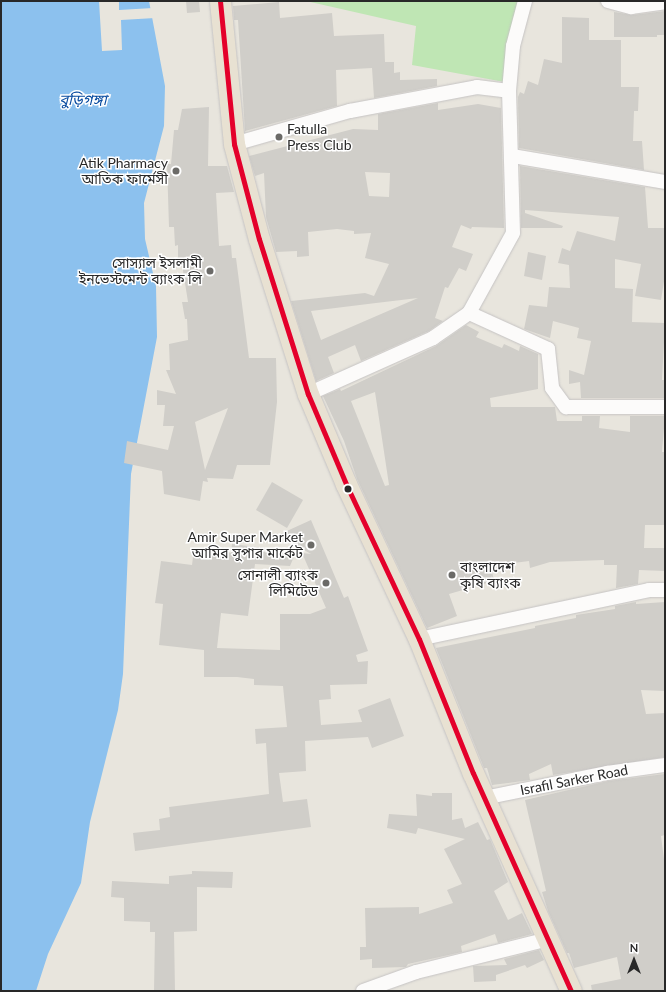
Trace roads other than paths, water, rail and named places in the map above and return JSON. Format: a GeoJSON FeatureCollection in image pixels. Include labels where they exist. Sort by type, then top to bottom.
{"type":"FeatureCollection","features":[{"type":"Feature","properties":{"kind":"highway"},"geometry":{"type":"LineString","coordinates":[[220,1],[234,144],[259,239],[308,394],[346,484],[419,639],[484,798],[571,991]]}},
{"type":"Feature","properties":{"kind":"street"},"geometry":{"type":"LineString","coordinates":[[308,394],[433,338],[469,313],[513,232],[513,156],[509,91],[513,46],[525,1]]}},
{"type":"Feature","properties":{"kind":"street"},"geometry":{"type":"LineString","coordinates":[[608,1],[631,7],[665,2]]}},
{"type":"Feature","properties":{"kind":"street"},"geometry":{"type":"LineString","coordinates":[[234,144],[350,111],[477,87],[509,91]]}},
{"type":"Feature","properties":{"kind":"street"},"geometry":{"type":"LineString","coordinates":[[513,156],[665,182]]}},
{"type":"Feature","properties":{"kind":"street"},"geometry":{"type":"LineString","coordinates":[[469,313],[548,349],[552,388],[566,407],[665,407]]}},
{"type":"Feature","properties":{"kind":"street"},"geometry":{"type":"LineString","coordinates":[[419,639],[649,590],[665,590]]}},
{"type":"Feature","properties":{"kind":"street","name":"Israfil Sarker Road"},"geometry":{"type":"LineString","coordinates":[[484,798],[607,773],[665,765]]}},
{"type":"Feature","properties":{"kind":"street"},"geometry":{"type":"LineString","coordinates":[[363,991],[416,972],[548,939]]}},
{"type":"Feature","properties":{"kind":"water","name":"বুড়িগঙ্গা"},"geometry":{"type":"Polygon","coordinates":[[[1,1],[149,1],[165,86],[164,126],[144,203],[145,239],[156,286],[157,337],[131,474],[123,674],[118,710],[90,822],[81,883],[48,954],[36,991],[1,991],[1,1]]]}},
{"type":"Feature","properties":{"kind":"place","name":"Fatulla Press Club"},"geometry":{"type":"Point","coordinates":[279,137]}},
{"type":"Feature","properties":{"kind":"place","name":"Atik Pharmacy আতিক ফার্মেসী"},"geometry":{"type":"Point","coordinates":[176,171]}},
{"type":"Feature","properties":{"kind":"place","name":"সোস্যাল ইসলামী ইনভেস্টমেন্ট ব্যাংক লি"},"geometry":{"type":"Point","coordinates":[210,271]}},
{"type":"Feature","properties":{"kind":"place","name":"Amir Super Market আমির সুপার মার্কেট"},"geometry":{"type":"Point","coordinates":[311,545]}},
{"type":"Feature","properties":{"kind":"place","name":"বাংলাদেশ কৃষি ব্যাংক"},"geometry":{"type":"Point","coordinates":[452,575]}},
{"type":"Feature","properties":{"kind":"place","name":"সোনালী ব্যাংক লিমিটেড"},"geometry":{"type":"Point","coordinates":[326,583]}}]}
